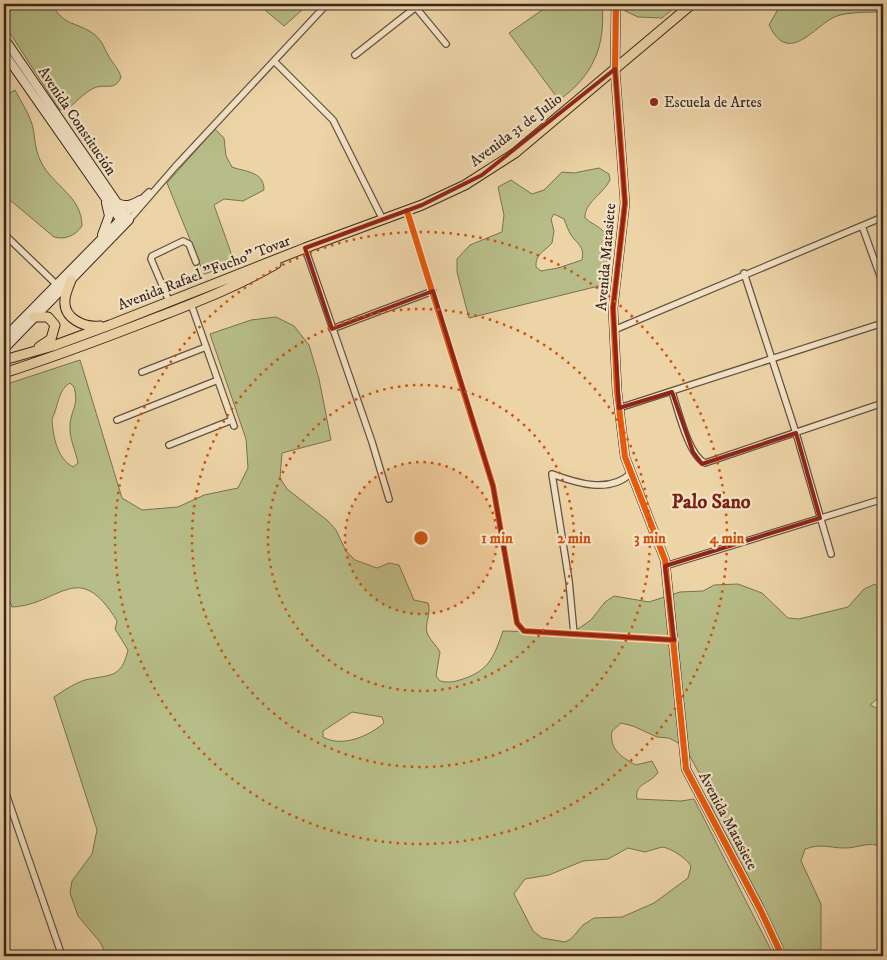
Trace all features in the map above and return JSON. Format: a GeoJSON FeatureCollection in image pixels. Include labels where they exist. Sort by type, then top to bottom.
{"type":"FeatureCollection","features":[{"type":"Feature","properties":{"kind":"main road","name":"Avenida 31 de Julio"},"geometry":{"type":"LineString","coordinates":[[305,248],[408,211],[448,193],[497,166],[692,4]]}},
{"type":"Feature","properties":{"kind":"main road","name":"Avenida Rafael \"Fucho\" Tovar"},"geometry":{"type":"LineString","coordinates":[[4,360],[31,353],[110,325],[305,248]]}},
{"type":"Feature","properties":{"kind":"main road","name":"Avenida Rafael \"Fucho\" Tovar"},"geometry":{"type":"LineString","coordinates":[[4,373],[71,351],[243,283],[305,248]]}},
{"type":"Feature","properties":{"kind":"main road"},"geometry":{"type":"LineString","coordinates":[[71,280],[64,300],[66,312],[76,321],[94,327],[110,325]]}},
{"type":"Feature","properties":{"kind":"main road"},"geometry":{"type":"LineString","coordinates":[[31,353],[52,339],[55,330],[53,321],[48,317],[34,317]]}},
{"type":"Feature","properties":{"kind":"street"},"geometry":{"type":"LineString","coordinates":[[4,349],[71,280],[327,4]]}},
{"type":"Feature","properties":{"kind":"street","name":"Avenida Matasiete"},"geometry":{"type":"LineString","coordinates":[[616,4],[615,69],[625,203],[613,308],[619,408],[625,457],[665,566],[686,769],[760,909],[782,956]]}},
{"type":"Feature","properties":{"kind":"street"},"geometry":{"type":"LineString","coordinates":[[355,55],[415,6],[446,44]]}},
{"type":"Feature","properties":{"kind":"street","name":"Avenida Constitución"},"geometry":{"type":"LineString","coordinates":[[4,38],[116,202],[125,220]]}},
{"type":"Feature","properties":{"kind":"street","name":"Avenida Constitución"},"geometry":{"type":"LineString","coordinates":[[4,54],[104,197],[125,220]]}},
{"type":"Feature","properties":{"kind":"street"},"geometry":{"type":"LineString","coordinates":[[274,61],[333,120],[383,220]]}},
{"type":"Feature","properties":{"kind":"street"},"geometry":{"type":"LineString","coordinates":[[4,338],[100,240],[125,220],[140,200],[166,177]]}},
{"type":"Feature","properties":{"kind":"street"},"geometry":{"type":"LineString","coordinates":[[100,240],[109,216],[104,197]]}},
{"type":"Feature","properties":{"kind":"street"},"geometry":{"type":"LineString","coordinates":[[116,202],[123,206],[140,200]]}},
{"type":"Feature","properties":{"kind":"street"},"geometry":{"type":"LineString","coordinates":[[408,211],[493,486],[518,623],[524,631],[674,640]]}},
{"type":"Feature","properties":{"kind":"street"},"geometry":{"type":"LineString","coordinates":[[614,330],[744,273],[883,217]]}},
{"type":"Feature","properties":{"kind":"street"},"geometry":{"type":"LineString","coordinates":[[862,226],[883,284]]}},
{"type":"Feature","properties":{"kind":"street"},"geometry":{"type":"LineString","coordinates":[[4,234],[56,284]]}},
{"type":"Feature","properties":{"kind":"street"},"geometry":{"type":"LineString","coordinates":[[170,302],[151,259],[152,256],[183,241],[189,244],[196,262]]}},
{"type":"Feature","properties":{"kind":"street"},"geometry":{"type":"LineString","coordinates":[[305,248],[372,442],[389,499]]}},
{"type":"Feature","properties":{"kind":"street"},"geometry":{"type":"LineString","coordinates":[[744,273],[796,432],[831,554]]}},
{"type":"Feature","properties":{"kind":"street"},"geometry":{"type":"LineString","coordinates":[[332,329],[433,291]]}},
{"type":"Feature","properties":{"kind":"street"},"geometry":{"type":"LineString","coordinates":[[169,445],[233,423],[190,304]]}},
{"type":"Feature","properties":{"kind":"street"},"geometry":{"type":"LineString","coordinates":[[619,408],[883,323]]}},
{"type":"Feature","properties":{"kind":"street"},"geometry":{"type":"LineString","coordinates":[[142,372],[206,347]]}},
{"type":"Feature","properties":{"kind":"street"},"geometry":{"type":"LineString","coordinates":[[116,420],[218,380]]}},
{"type":"Feature","properties":{"kind":"street"},"geometry":{"type":"LineString","coordinates":[[672,392],[693,452],[705,463],[883,403]]}},
{"type":"Feature","properties":{"kind":"street"},"geometry":{"type":"LineString","coordinates":[[574,634],[569,581],[552,474],[568,480],[599,486],[615,484],[631,473]]}},
{"type":"Feature","properties":{"kind":"street"},"geometry":{"type":"LineString","coordinates":[[665,566],[883,499]]}},
{"type":"Feature","properties":{"kind":"street"},"geometry":{"type":"LineString","coordinates":[[4,788],[62,956]]}},
{"type":"Feature","properties":{"kind":"highlighted area"},"geometry":{"type":"Polygon","coordinates":[[[615,69],[625,203],[613,308],[619,408],[672,392],[693,452],[702,464],[796,433],[820,518],[665,566],[674,640],[524,631],[517,623],[493,486],[433,291],[332,329],[305,248],[422,205],[482,175],[615,69]]]}},
{"type":"Feature","properties":{"kind":"green space"},"geometry":{"type":"Polygon","coordinates":[[[4,4],[52,4],[65,20],[91,32],[98,38],[119,72],[121,77],[119,82],[113,86],[94,88],[64,111],[59,109],[4,24],[4,4]]]}},
{"type":"Feature","properties":{"kind":"green space"},"geometry":{"type":"Polygon","coordinates":[[[304,4],[302,10],[284,26],[259,5],[304,4]]]}},
{"type":"Feature","properties":{"kind":"green space"},"geometry":{"type":"Polygon","coordinates":[[[551,4],[602,4],[602,33],[595,59],[581,81],[559,100],[509,33],[551,4]]]}},
{"type":"Feature","properties":{"kind":"green space"},"geometry":{"type":"Polygon","coordinates":[[[622,4],[679,4],[662,18],[638,17],[625,11],[622,4]]]}},
{"type":"Feature","properties":{"kind":"green space"},"geometry":{"type":"Polygon","coordinates":[[[781,4],[883,4],[883,12],[853,13],[837,16],[803,39],[794,43],[785,43],[777,37],[769,25],[781,4]]]}},
{"type":"Feature","properties":{"kind":"green space"},"geometry":{"type":"Polygon","coordinates":[[[15,90],[31,121],[41,162],[52,178],[72,199],[81,216],[82,226],[70,236],[54,237],[4,195],[4,97],[15,90]]]}},
{"type":"Feature","properties":{"kind":"green space"},"geometry":{"type":"Polygon","coordinates":[[[215,129],[224,138],[226,156],[232,167],[253,173],[261,179],[264,190],[243,201],[224,199],[214,205],[235,264],[204,274],[167,183],[215,129]]]}},
{"type":"Feature","properties":{"kind":"green space"},"geometry":{"type":"Polygon","coordinates":[[[599,168],[609,174],[610,180],[591,203],[585,218],[602,230],[607,238],[609,251],[607,284],[469,318],[457,272],[457,259],[470,245],[502,232],[504,215],[498,187],[511,180],[532,194],[544,190],[562,172],[574,173],[599,168]],[[554,214],[551,219],[554,231],[552,243],[539,256],[536,263],[536,267],[541,271],[558,268],[582,260],[581,248],[571,235],[564,219],[554,214]]]}},
{"type":"Feature","properties":{"kind":"green space"},"geometry":{"type":"Polygon","coordinates":[[[276,317],[294,326],[309,345],[319,379],[331,440],[282,453],[280,478],[287,489],[328,521],[336,530],[346,551],[355,560],[377,568],[389,563],[399,565],[414,600],[428,603],[427,631],[440,652],[436,676],[440,681],[457,681],[479,671],[494,655],[503,631],[572,633],[591,620],[605,602],[614,596],[649,602],[680,592],[703,591],[714,585],[738,584],[762,593],[788,618],[799,619],[848,607],[864,589],[875,584],[883,590],[883,700],[877,699],[870,705],[883,711],[883,857],[877,845],[845,848],[821,846],[805,849],[801,861],[821,904],[821,956],[783,956],[715,819],[707,787],[684,746],[669,738],[657,737],[633,726],[621,723],[612,731],[612,743],[617,752],[636,765],[652,761],[658,772],[638,789],[637,799],[681,801],[694,799],[774,956],[107,956],[100,942],[78,916],[70,893],[72,881],[92,854],[97,830],[54,697],[81,681],[107,676],[118,671],[125,660],[128,650],[115,629],[117,621],[103,602],[91,592],[79,588],[68,589],[29,604],[12,607],[4,586],[4,385],[80,360],[122,498],[142,510],[178,507],[204,495],[238,488],[248,468],[246,439],[210,334],[251,320],[276,317]],[[70,383],[61,394],[52,419],[53,433],[60,453],[73,467],[78,463],[70,429],[76,394],[74,387],[70,383]],[[352,712],[323,731],[323,737],[330,740],[347,741],[363,736],[384,723],[382,717],[352,712]],[[662,847],[645,852],[628,848],[608,859],[583,861],[549,875],[525,879],[514,894],[533,931],[542,938],[565,942],[571,939],[583,925],[594,918],[622,917],[654,903],[688,878],[691,866],[674,851],[662,847]]]}},
{"type":"Feature","properties":{"kind":"cycle path"},"geometry":{"type":"LineString","coordinates":[[616,4],[615,69],[625,203],[613,308],[617,391],[625,457],[665,560],[686,769],[760,909],[782,956]]}},
{"type":"Feature","properties":{"kind":"cycle path"},"geometry":{"type":"LineString","coordinates":[[407,211],[493,486],[517,623],[524,631],[674,640]]}},
{"type":"Feature","properties":{"kind":"place","name":"Escuela de Artes"},"geometry":{"type":"Point","coordinates":[654,102]}},
{"type":"Feature","properties":{"kind":"district","name":"Palo Sano"},"geometry":{"type":"Point","coordinates":[711,502]}}]}
